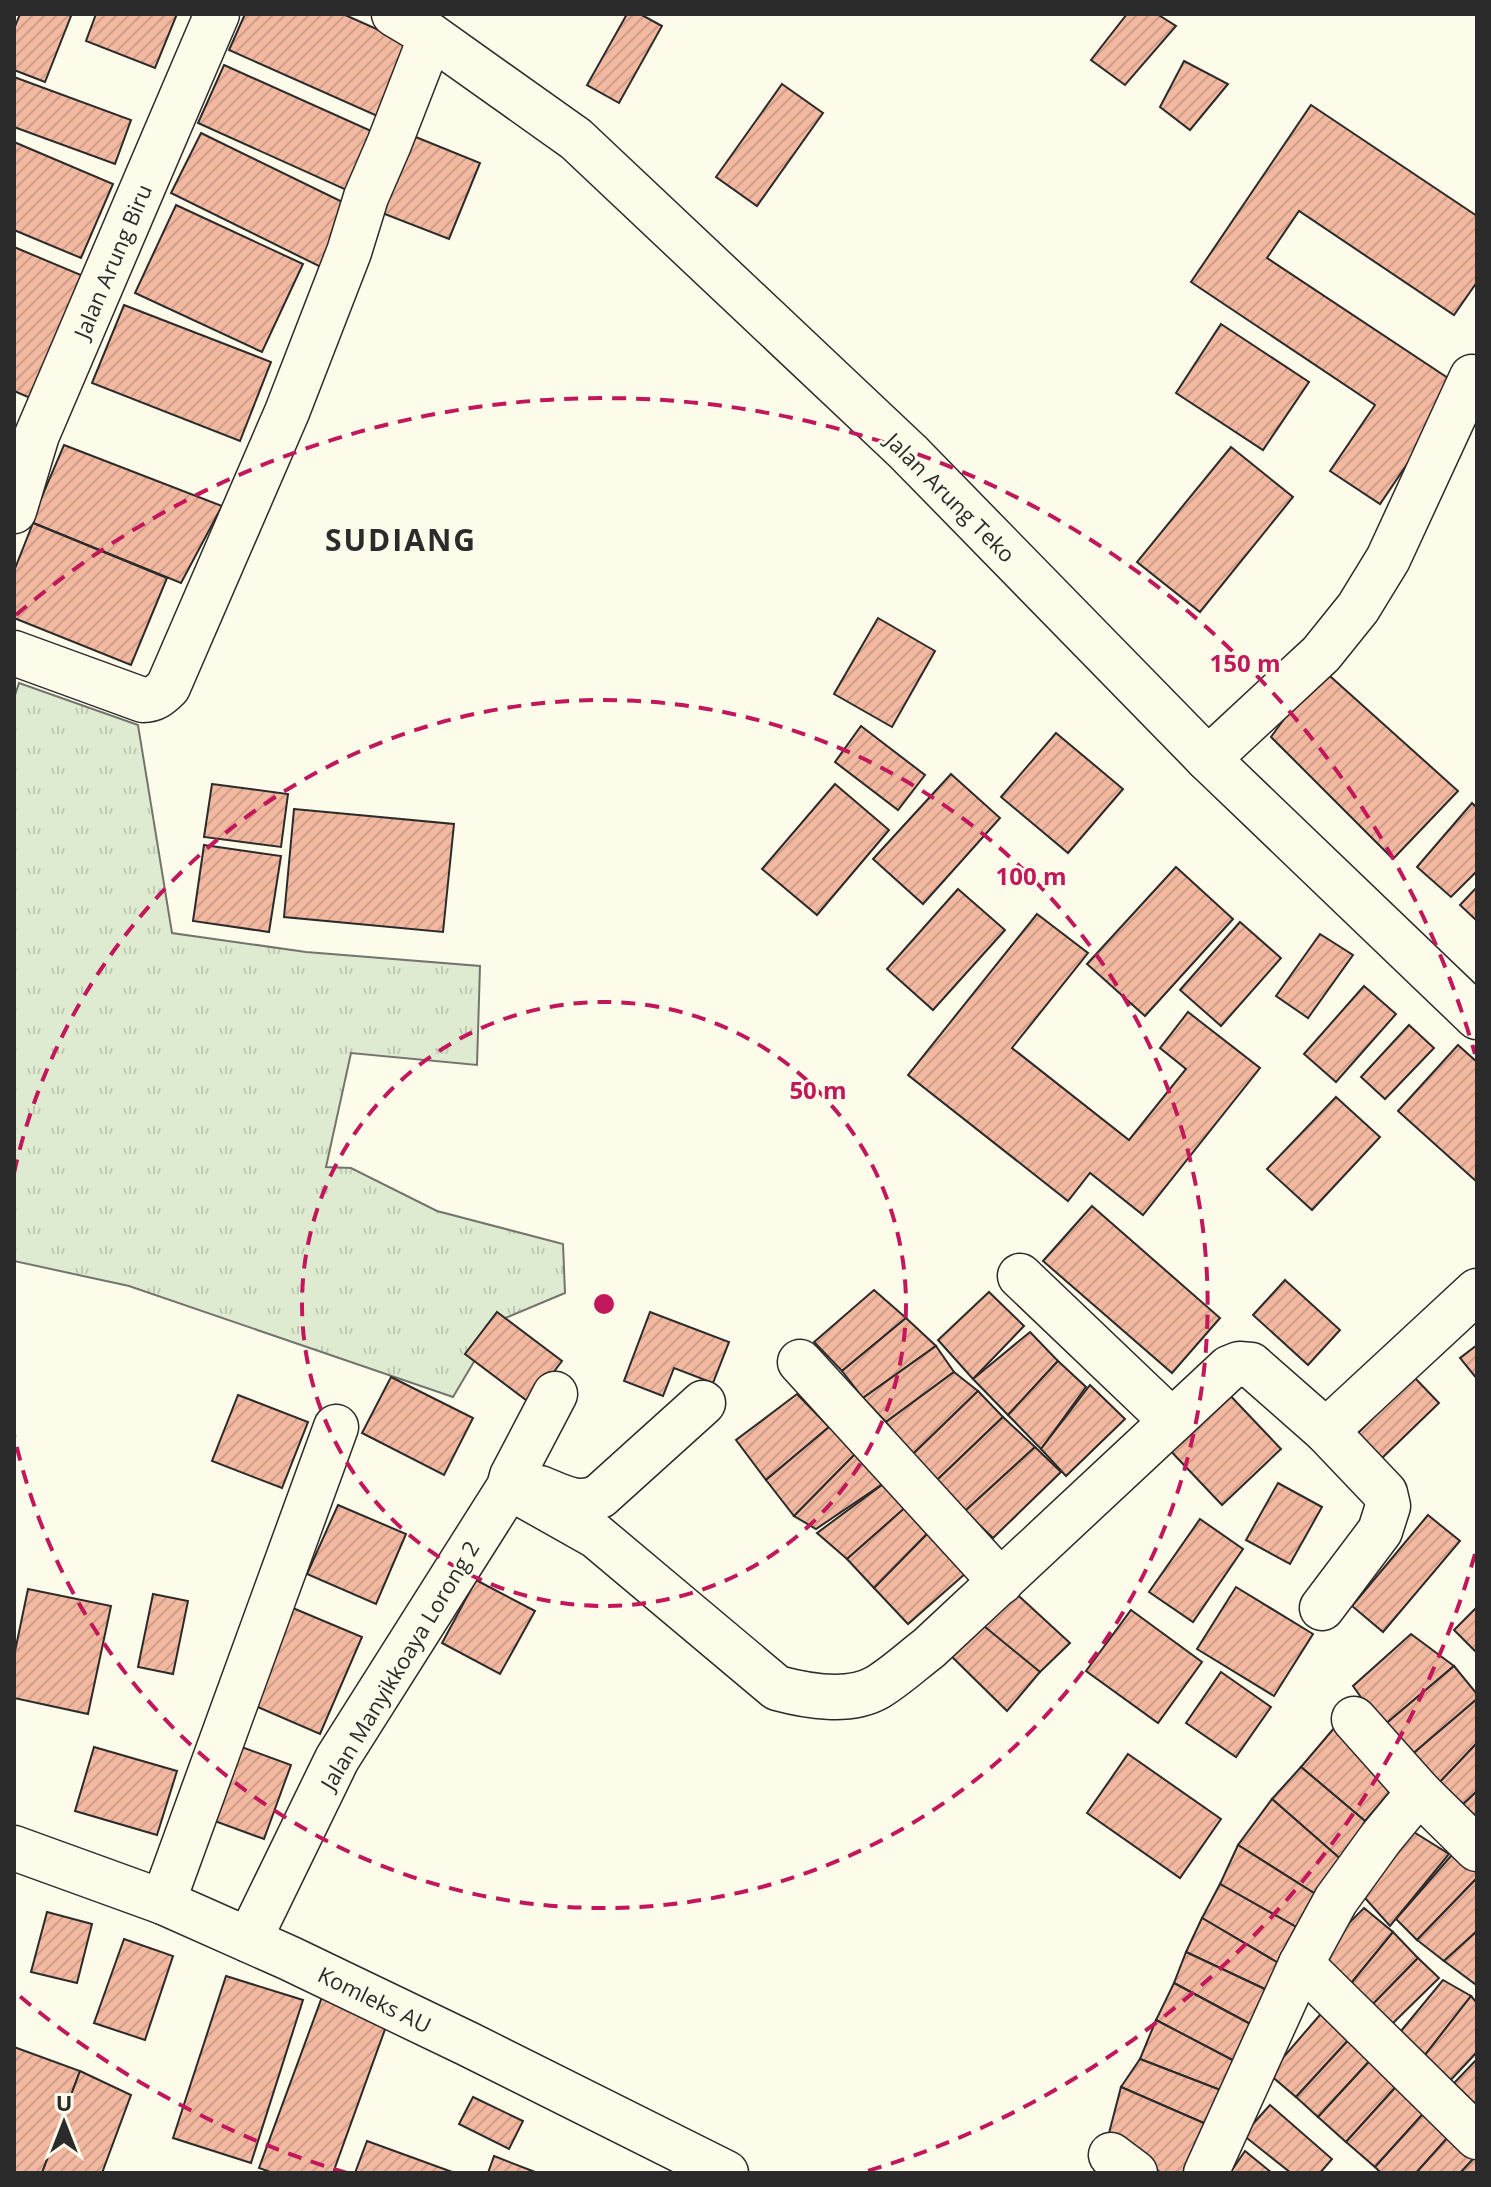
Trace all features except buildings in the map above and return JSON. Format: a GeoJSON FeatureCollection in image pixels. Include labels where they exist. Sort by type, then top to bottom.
{"type":"FeatureCollection","features":[{"type":"Feature","properties":{"kind":"street","name":"Jalan Arung Biru"},"geometry":{"type":"LineString","coordinates":[[14,511],[37,435],[217,14]]}},
{"type":"Feature","properties":{"kind":"street"},"geometry":{"type":"LineString","coordinates":[[14,653],[143,700],[151,700],[168,687],[287,412],[349,252],[366,197],[389,144],[413,25]]}},
{"type":"Feature","properties":{"kind":"street","name":"Jalan Arung Teko"},"geometry":{"type":"LineString","coordinates":[[413,25],[576,139],[908,452],[1208,759],[1477,1017]]}},
{"type":"Feature","properties":{"kind":"street"},"geometry":{"type":"LineString","coordinates":[[1208,759],[1321,654],[1358,608],[1388,559],[1472,377]]}},
{"type":"Feature","properties":{"kind":"street"},"geometry":{"type":"LineString","coordinates":[[1020,1276],[1172,1421]]}},
{"type":"Feature","properties":{"kind":"street"},"geometry":{"type":"LineString","coordinates":[[1326,1431],[1477,1291]]}},
{"type":"Feature","properties":{"kind":"street"},"geometry":{"type":"LineString","coordinates":[[800,1362],[1001,1582]]}},
{"type":"Feature","properties":{"kind":"street"},"geometry":{"type":"LineString","coordinates":[[510,1481],[596,1536],[777,1688],[805,1696],[849,1696],[876,1688],[929,1648],[1229,1368],[1239,1364],[1251,1365],[1326,1431],[1385,1493],[1388,1506],[1380,1531],[1322,1608]]}},
{"type":"Feature","properties":{"kind":"street","name":"Jalan Manyikkoaya Lorong 2"},"geometry":{"type":"LineString","coordinates":[[249,1940],[337,1759],[510,1481],[555,1394]]}},
{"type":"Feature","properties":{"kind":"street"},"geometry":{"type":"LineString","coordinates":[[510,1481],[571,1501],[590,1501],[600,1496],[703,1403]]}},
{"type":"Feature","properties":{"kind":"street"},"geometry":{"type":"LineString","coordinates":[[163,1902],[336,1427]]}},
{"type":"Feature","properties":{"kind":"street"},"geometry":{"type":"LineString","coordinates":[[1354,1719],[1419,1792],[1477,1849]]}},
{"type":"Feature","properties":{"kind":"street"},"geometry":{"type":"LineString","coordinates":[[1206,2173],[1301,1964],[1336,1900],[1419,1792]]}},
{"type":"Feature","properties":{"kind":"street","name":"Komleks AU"},"geometry":{"type":"LineString","coordinates":[[14,1848],[163,1902],[249,1940],[468,2044],[726,2173]]}},
{"type":"Feature","properties":{"kind":"street"},"geometry":{"type":"LineString","coordinates":[[1301,1964],[1477,2137]]}},
{"type":"Feature","properties":{"kind":"green space"},"geometry":{"type":"Polygon","coordinates":[[[19,683],[138,725],[172,933],[306,952],[480,966],[477,1065],[351,1053],[326,1167],[351,1168],[437,1211],[563,1244],[565,1293],[498,1321],[453,1397],[129,1286],[14,1261],[14,698],[19,683]]]}},
{"type":"Feature","properties":{"kind":"district","name":"SUDIANG"},"geometry":{"type":"Point","coordinates":[401,539]}}]}
